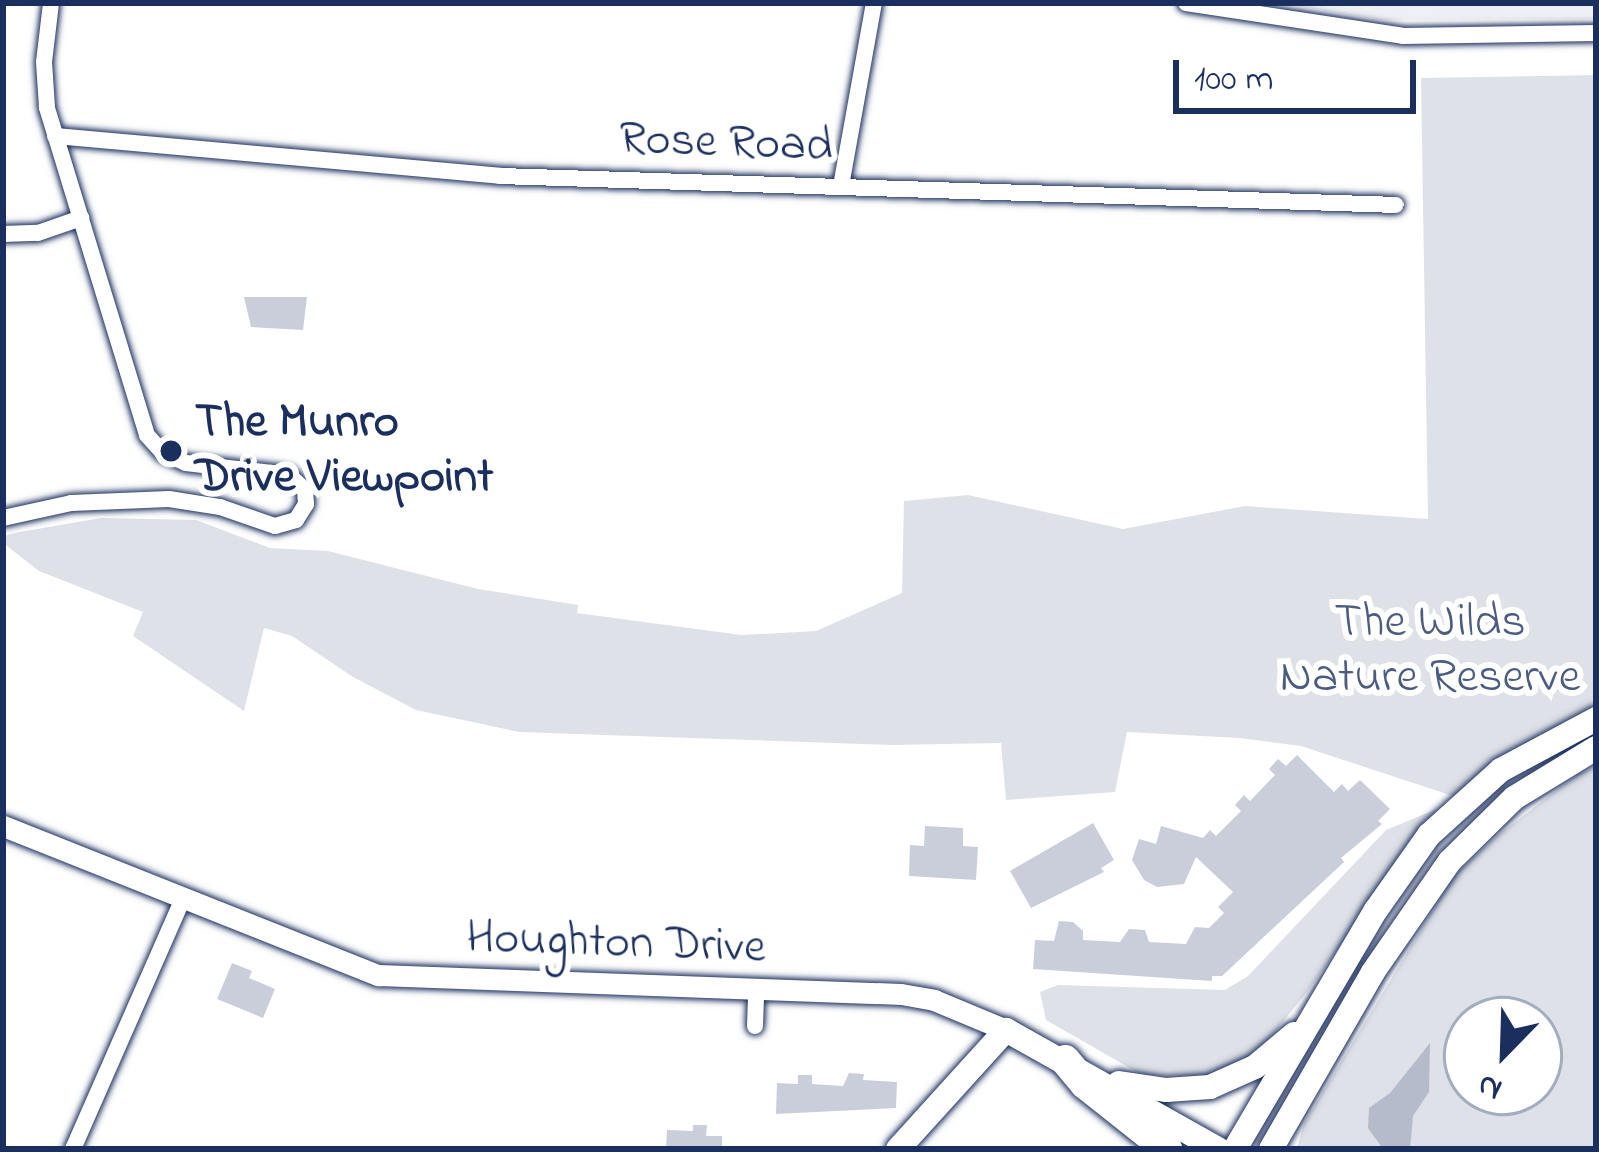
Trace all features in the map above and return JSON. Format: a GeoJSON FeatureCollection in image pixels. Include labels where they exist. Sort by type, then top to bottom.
{"type":"FeatureCollection","features":[{"type":"Feature","properties":{"kind":"highway"},"geometry":{"type":"LineString","coordinates":[[1065,1060],[1085,1084],[1167,1149]]}},
{"type":"Feature","properties":{"kind":"main road"},"geometry":{"type":"LineString","coordinates":[[1235,1149],[1376,910],[1443,820],[1501,770],[1596,719]]}},
{"type":"Feature","properties":{"kind":"main road"},"geometry":{"type":"LineString","coordinates":[[1270,1149],[1373,972],[1450,861],[1514,798],[1596,748]]}},
{"type":"Feature","properties":{"kind":"main road"},"geometry":{"type":"LineString","coordinates":[[1099,1078],[1166,1090],[1210,1088],[1255,1067],[1311,1019]]}},
{"type":"Feature","properties":{"kind":"main road"},"geometry":{"type":"LineString","coordinates":[[898,1149],[1006,1030]]}},
{"type":"Feature","properties":{"kind":"main road","name":"Houghton Drive"},"geometry":{"type":"LineString","coordinates":[[1006,1030],[1099,1078],[1218,1149]]}},
{"type":"Feature","properties":{"kind":"main road"},"geometry":{"type":"LineString","coordinates":[[1288,1149],[1304,1093]]}},
{"type":"Feature","properties":{"kind":"street"},"geometry":{"type":"LineString","coordinates":[[3,518],[71,502],[169,500],[220,507],[275,526],[290,524],[305,509],[305,490],[289,475],[186,463],[152,442],[44,87],[50,3]]}},
{"type":"Feature","properties":{"kind":"street"},"geometry":{"type":"LineString","coordinates":[[841,186],[874,3]]}},
{"type":"Feature","properties":{"kind":"street"},"geometry":{"type":"LineString","coordinates":[[1186,3],[1390,35],[1596,33]]}},
{"type":"Feature","properties":{"kind":"street","name":"Rose Road"},"geometry":{"type":"LineString","coordinates":[[56,136],[464,174],[1396,205]]}},
{"type":"Feature","properties":{"kind":"street"},"geometry":{"type":"LineString","coordinates":[[3,234],[38,233],[81,218]]}},
{"type":"Feature","properties":{"kind":"street","name":"Houghton Drive"},"geometry":{"type":"LineString","coordinates":[[3,826],[389,976],[912,995],[1006,1030]]}},
{"type":"Feature","properties":{"kind":"street"},"geometry":{"type":"LineString","coordinates":[[73,1149],[183,899]]}},
{"type":"Feature","properties":{"kind":"street"},"geometry":{"type":"LineString","coordinates":[[755,1026],[756,991]]}},
{"type":"Feature","properties":{"kind":"shaded area"},"geometry":{"type":"Polygon","coordinates":[[[1279,3],[1596,3],[1596,19],[1381,20],[1279,3]]]}},
{"type":"Feature","properties":{"kind":"green space","name":"The Wilds Nature Reserve"},"geometry":{"type":"Polygon","coordinates":[[[1596,75],[1596,707],[1503,759],[1453,796],[1301,746],[1239,738],[1127,732],[1115,792],[1006,800],[1001,743],[891,745],[519,732],[416,710],[353,677],[292,636],[264,628],[244,711],[133,636],[143,612],[39,571],[3,543],[3,536],[101,518],[196,520],[270,548],[328,551],[478,589],[578,605],[577,613],[741,635],[816,631],[902,593],[904,501],[968,495],[1123,529],[1245,506],[1428,519],[1421,78],[1596,75]]]}},
{"type":"Feature","properties":{"kind":"green space","name":"The Wilds Nature Reserve"},"geometry":{"type":"Polygon","coordinates":[[[1596,767],[1596,1149],[1297,1149],[1304,1123],[1453,877],[1497,836],[1578,774],[1596,767]]]}},
{"type":"Feature","properties":{"kind":"green space"},"geometry":{"type":"Polygon","coordinates":[[[1437,809],[1307,992],[1268,1040],[1245,1059],[1213,1076],[1142,1075],[1046,1020],[1040,992],[1058,985],[1225,990],[1248,976],[1386,830],[1437,809]]]}},
{"type":"Feature","properties":{"kind":"water"},"geometry":{"type":"Polygon","coordinates":[[[1430,1043],[1429,1092],[1413,1116],[1410,1149],[1383,1149],[1368,1128],[1369,1108],[1390,1093],[1430,1043]]]}},
{"type":"Feature","properties":{"kind":"building"},"geometry":{"type":"Polygon","coordinates":[[[244,297],[307,297],[303,330],[251,327],[244,297]]]}},
{"type":"Feature","properties":{"kind":"building"},"geometry":{"type":"Polygon","coordinates":[[[1297,755],[1334,792],[1342,784],[1348,791],[1360,780],[1390,809],[1378,821],[1382,824],[1341,858],[1344,862],[1222,976],[1212,976],[1212,981],[1033,969],[1035,940],[1054,941],[1059,921],[1073,922],[1083,931],[1083,940],[1120,942],[1129,929],[1145,930],[1149,942],[1186,944],[1195,927],[1209,928],[1224,913],[1218,907],[1233,892],[1196,857],[1184,884],[1157,887],[1144,880],[1132,860],[1139,839],[1156,844],[1161,826],[1203,838],[1210,830],[1216,836],[1241,811],[1235,805],[1244,795],[1250,801],[1275,775],[1269,769],[1278,759],[1286,766],[1297,755]]]}},
{"type":"Feature","properties":{"kind":"building"},"geometry":{"type":"Polygon","coordinates":[[[1093,823],[1114,860],[1101,868],[1104,872],[1031,908],[1010,871],[1093,823]]]}},
{"type":"Feature","properties":{"kind":"building"},"geometry":{"type":"Polygon","coordinates":[[[925,826],[963,828],[963,846],[978,847],[976,880],[909,876],[910,845],[924,846],[925,826]]]}},
{"type":"Feature","properties":{"kind":"building"},"geometry":{"type":"Polygon","coordinates":[[[232,963],[252,971],[249,978],[275,989],[263,1018],[217,999],[232,963]]]}},
{"type":"Feature","properties":{"kind":"building"},"geometry":{"type":"Polygon","coordinates":[[[849,1073],[864,1074],[863,1080],[897,1082],[896,1108],[776,1114],[777,1083],[798,1084],[798,1075],[812,1075],[812,1084],[843,1086],[849,1073]]]}},
{"type":"Feature","properties":{"kind":"building"},"geometry":{"type":"Polygon","coordinates":[[[693,1125],[707,1125],[706,1136],[722,1136],[722,1149],[666,1149],[667,1130],[693,1131],[693,1125]]]}},
{"type":"Feature","properties":{"kind":"place","name":"The Munro Drive Viewpoint"},"geometry":{"type":"Point","coordinates":[171,451]}}]}
